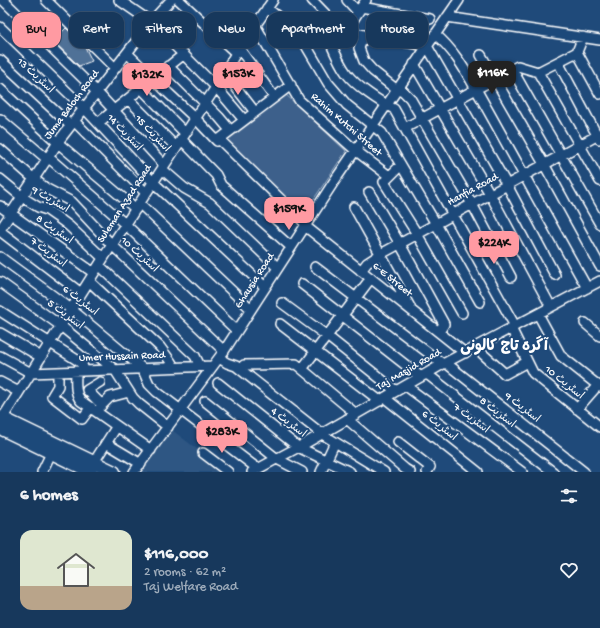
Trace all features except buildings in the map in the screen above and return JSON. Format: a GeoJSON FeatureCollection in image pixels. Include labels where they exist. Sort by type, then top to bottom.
{"type":"FeatureCollection","features":[{"type":"Feature","properties":{"kind":"main road"},"geometry":{"type":"LineString","coordinates":[[1,422],[93,467],[114,472]]}},
{"type":"Feature","properties":{"kind":"street","name":"اسٹریٹ 15"},"geometry":{"type":"LineString","coordinates":[[3,0],[114,110],[163,167],[184,188],[210,204],[278,268]]}},
{"type":"Feature","properties":{"kind":"street"},"geometry":{"type":"LineString","coordinates":[[46,0],[115,68]]}},
{"type":"Feature","properties":{"kind":"street"},"geometry":{"type":"LineString","coordinates":[[119,0],[136,12]]}},
{"type":"Feature","properties":{"kind":"street"},"geometry":{"type":"LineString","coordinates":[[179,0],[238,51],[274,97]]}},
{"type":"Feature","properties":{"kind":"street","name":"Suleman Azad Road"},"geometry":{"type":"LineString","coordinates":[[259,19],[273,0]]}},
{"type":"Feature","properties":{"kind":"street"},"geometry":{"type":"LineString","coordinates":[[312,0],[324,12]]}},
{"type":"Feature","properties":{"kind":"street"},"geometry":{"type":"LineString","coordinates":[[347,0],[362,6],[430,20]]}},
{"type":"Feature","properties":{"kind":"street","name":"Ghausia Road"},"geometry":{"type":"LineString","coordinates":[[428,44],[459,0]]}},
{"type":"Feature","properties":{"kind":"street","name":"Juma Baloch Road"},"geometry":{"type":"LineString","coordinates":[[160,12],[169,1]]}},
{"type":"Feature","properties":{"kind":"street"},"geometry":{"type":"LineString","coordinates":[[267,8],[300,35],[328,83],[347,105],[382,133],[480,302]]}},
{"type":"Feature","properties":{"kind":"street"},"geometry":{"type":"LineString","coordinates":[[447,17],[600,40]]}},
{"type":"Feature","properties":{"kind":"street","name":"اسٹریٹ 14"},"geometry":{"type":"LineString","coordinates":[[0,26],[84,108],[153,182],[265,288]]}},
{"type":"Feature","properties":{"kind":"street","name":"Rahim Kutchi Street"},"geometry":{"type":"LineString","coordinates":[[259,32],[299,100],[355,150],[389,176]]}},
{"type":"Feature","properties":{"kind":"street"},"geometry":{"type":"LineString","coordinates":[[358,33],[364,34],[359,48],[364,61],[373,71],[410,98],[472,204],[511,277]]}},
{"type":"Feature","properties":{"kind":"street"},"geometry":{"type":"LineString","coordinates":[[435,34],[445,42],[462,64],[525,175],[586,288]]}},
{"type":"Feature","properties":{"kind":"street"},"geometry":{"type":"LineString","coordinates":[[405,128],[518,66],[538,72],[558,62],[577,52],[583,37]]}},
{"type":"Feature","properties":{"kind":"street","name":"Juma Baloch Road"},"geometry":{"type":"LineString","coordinates":[[0,230],[72,123],[132,47]]}},
{"type":"Feature","properties":{"kind":"street"},"geometry":{"type":"LineString","coordinates":[[178,48],[216,87],[244,120]]}},
{"type":"Feature","properties":{"kind":"street","name":"Suleman Azad Road"},"geometry":{"type":"LineString","coordinates":[[1,422],[96,269],[216,87],[240,48]]}},
{"type":"Feature","properties":{"kind":"street","name":"اسٹریٹ 10"},"geometry":{"type":"LineString","coordinates":[[333,48],[348,75],[362,88],[394,109],[454,214],[513,327],[533,373],[600,427]]}},
{"type":"Feature","properties":{"kind":"street","name":"Ghausia Road"},"geometry":{"type":"LineString","coordinates":[[134,472],[222,354],[305,225],[426,48]]}},
{"type":"Feature","properties":{"kind":"street"},"geometry":{"type":"LineString","coordinates":[[428,48],[507,185],[555,275]]}},
{"type":"Feature","properties":{"kind":"street"},"geometry":{"type":"LineString","coordinates":[[577,52],[600,94]]}},
{"type":"Feature","properties":{"kind":"street","name":"6-E Street"},"geometry":{"type":"LineString","coordinates":[[127,53],[217,141],[219,139],[305,225],[465,353]]}},
{"type":"Feature","properties":{"kind":"street"},"geometry":{"type":"LineString","coordinates":[[98,123],[184,54]]}},
{"type":"Feature","properties":{"kind":"street"},"geometry":{"type":"LineString","coordinates":[[480,55],[544,164],[600,266]]}},
{"type":"Feature","properties":{"kind":"street","name":"اسٹریٹ 13"},"geometry":{"type":"LineString","coordinates":[[0,60],[72,123],[146,193]]}},
{"type":"Feature","properties":{"kind":"street"},"geometry":{"type":"LineString","coordinates":[[558,62],[599,136]]}},
{"type":"Feature","properties":{"kind":"street"},"geometry":{"type":"LineString","coordinates":[[414,64],[490,194],[551,307]]}},
{"type":"Feature","properties":{"kind":"street"},"geometry":{"type":"LineString","coordinates":[[168,66],[230,130]]}},
{"type":"Feature","properties":{"kind":"street"},"geometry":{"type":"LineString","coordinates":[[512,69],[600,224]]}},
{"type":"Feature","properties":{"kind":"street"},"geometry":{"type":"LineString","coordinates":[[224,72],[255,112]]}},
{"type":"Feature","properties":{"kind":"street"},"geometry":{"type":"LineString","coordinates":[[538,72],[600,181]]}},
{"type":"Feature","properties":{"kind":"street"},"geometry":{"type":"LineString","coordinates":[[219,139],[291,85]]}},
{"type":"Feature","properties":{"kind":"street"},"geometry":{"type":"LineString","coordinates":[[141,88],[181,140]]}},
{"type":"Feature","properties":{"kind":"street"},"geometry":{"type":"LineString","coordinates":[[0,89],[58,143],[138,206],[251,309]]}},
{"type":"Feature","properties":{"kind":"street"},"geometry":{"type":"LineString","coordinates":[[128,99],[181,140],[216,175],[221,185],[291,247]]}},
{"type":"Feature","properties":{"kind":"street"},"geometry":{"type":"LineString","coordinates":[[0,119],[126,224],[237,331]]}},
{"type":"Feature","properties":{"kind":"street","name":"Hanfia Road"},"geometry":{"type":"LineString","coordinates":[[362,271],[367,263],[381,254],[544,164],[599,136]]}},
{"type":"Feature","properties":{"kind":"street","name":"اسٹریٹ 10"},"geometry":{"type":"LineString","coordinates":[[0,149],[47,189],[72,202],[112,245],[222,354],[227,363],[236,366],[322,434],[384,472]]}},
{"type":"Feature","properties":{"kind":"street"},"geometry":{"type":"LineString","coordinates":[[401,165],[384,182],[418,234],[462,313]]}},
{"type":"Feature","properties":{"kind":"street","name":"اسٹریٹ 9"},"geometry":{"type":"LineString","coordinates":[[0,179],[22,197],[38,207],[47,210],[70,226],[96,269]]}},
{"type":"Feature","properties":{"kind":"street"},"geometry":{"type":"LineString","coordinates":[[369,192],[400,244],[444,324],[439,332]]}},
{"type":"Feature","properties":{"kind":"street","name":"اسٹریٹ 8"},"geometry":{"type":"LineString","coordinates":[[0,206],[10,214],[96,269]]}},
{"type":"Feature","properties":{"kind":"street"},"geometry":{"type":"LineString","coordinates":[[354,207],[413,312]]}},
{"type":"Feature","properties":{"kind":"street","name":"اسٹریٹ 7"},"geometry":{"type":"LineString","coordinates":[[0,230],[81,293]]}},
{"type":"Feature","properties":{"kind":"street","name":"اسٹریٹ 6"},"geometry":{"type":"LineString","coordinates":[[0,257],[71,309],[142,368]]}},
{"type":"Feature","properties":{"kind":"street","name":"اسٹریٹ 9"},"geometry":{"type":"LineString","coordinates":[[315,267],[584,472]]}},
{"type":"Feature","properties":{"kind":"street"},"geometry":{"type":"LineString","coordinates":[[96,269],[195,356],[200,366]]}},
{"type":"Feature","properties":{"kind":"street"},"geometry":{"type":"LineString","coordinates":[[96,269],[174,367]]}},
{"type":"Feature","properties":{"kind":"street"},"geometry":{"type":"LineString","coordinates":[[302,369],[371,278]]}},
{"type":"Feature","properties":{"kind":"street","name":"Taj Masjid Road"},"geometry":{"type":"LineString","coordinates":[[254,471],[444,364],[600,281]]}},
{"type":"Feature","properties":{"kind":"street","name":"اسٹریٹ 5"},"geometry":{"type":"LineString","coordinates":[[0,282],[61,326],[115,370],[133,398],[168,427]]}},
{"type":"Feature","properties":{"kind":"street","name":"اسٹریٹ 8"},"geometry":{"type":"LineString","coordinates":[[302,284],[342,316],[553,472]]}},
{"type":"Feature","properties":{"kind":"street"},"geometry":{"type":"LineString","coordinates":[[282,302],[396,391]]}},
{"type":"Feature","properties":{"kind":"street"},"geometry":{"type":"LineString","coordinates":[[0,311],[82,364],[75,387],[81,401],[96,408],[116,426],[151,450]]}},
{"type":"Feature","properties":{"kind":"street"},"geometry":{"type":"LineString","coordinates":[[538,314],[561,356],[599,386],[577,409]]}},
{"type":"Feature","properties":{"kind":"street"},"geometry":{"type":"LineString","coordinates":[[585,323],[600,336]]}},
{"type":"Feature","properties":{"kind":"street","name":"اسٹریٹ 6"},"geometry":{"type":"LineString","coordinates":[[280,324],[478,472]]}},
{"type":"Feature","properties":{"kind":"street"},"geometry":{"type":"LineString","coordinates":[[0,333],[41,357]]}},
{"type":"Feature","properties":{"kind":"street"},"geometry":{"type":"LineString","coordinates":[[475,347],[505,374],[527,362]]}},
{"type":"Feature","properties":{"kind":"street"},"geometry":{"type":"LineString","coordinates":[[0,356],[31,373]]}},
{"type":"Feature","properties":{"kind":"street"},"geometry":{"type":"LineString","coordinates":[[240,369],[244,365],[296,364],[356,414]]}},
{"type":"Feature","properties":{"kind":"street","name":"Umer Hussain Road"},"geometry":{"type":"LineString","coordinates":[[31,373],[213,366]]}},
{"type":"Feature","properties":{"kind":"street"},"geometry":{"type":"LineString","coordinates":[[142,368],[149,384],[157,392],[181,409],[254,471]]}},
{"type":"Feature","properties":{"kind":"street"},"geometry":{"type":"LineString","coordinates":[[101,370],[100,382],[110,398]]}},
{"type":"Feature","properties":{"kind":"street"},"geometry":{"type":"LineString","coordinates":[[58,372],[58,386],[52,396],[82,419],[110,398],[129,392]]}},
{"type":"Feature","properties":{"kind":"street"},"geometry":{"type":"LineString","coordinates":[[0,382],[19,392]]}},
{"type":"Feature","properties":{"kind":"street"},"geometry":{"type":"LineString","coordinates":[[96,408],[87,390],[100,382]]}},
{"type":"Feature","properties":{"kind":"street","name":"اسٹریٹ 4"},"geometry":{"type":"LineString","coordinates":[[218,383],[298,447],[350,472]]}},
{"type":"Feature","properties":{"kind":"street","name":"اسٹریٹ 7"},"geometry":{"type":"LineString","coordinates":[[406,386],[522,472]]}},
{"type":"Feature","properties":{"kind":"street"},"geometry":{"type":"LineString","coordinates":[[205,402],[277,459],[302,472]]}},
{"type":"Feature","properties":{"kind":"street"},"geometry":{"type":"LineString","coordinates":[[347,419],[410,472]]}},
{"type":"Feature","properties":{"kind":"street"},"geometry":{"type":"LineString","coordinates":[[93,467],[116,426]]}},
{"type":"Feature","properties":{"kind":"street"},"geometry":{"type":"LineString","coordinates":[[321,472],[335,442]]}},
{"type":"Feature","properties":{"kind":"street"},"geometry":{"type":"LineString","coordinates":[[398,442],[430,467],[427,472]]}},
{"type":"Feature","properties":{"kind":"street"},"geometry":{"type":"LineString","coordinates":[[106,443],[141,464]]}},
{"type":"Feature","properties":{"kind":"street"},"geometry":{"type":"LineString","coordinates":[[42,472],[54,448]]}},
{"type":"Feature","properties":{"kind":"street"},"geometry":{"type":"LineString","coordinates":[[203,453],[228,472]]}},
{"type":"Feature","properties":{"kind":"shaded area"},"geometry":{"type":"Polygon","coordinates":[[[282,91],[346,151],[301,218],[219,139],[282,91]]]}},
{"type":"Feature","properties":{"kind":"shaded area"},"geometry":{"type":"Polygon","coordinates":[[[168,427],[227,472],[135,472],[168,427]]]}},
{"type":"Feature","properties":{"kind":"district","name":"آگرہ تاج کالونی"},"geometry":{"type":"Point","coordinates":[504,347]}}]}
